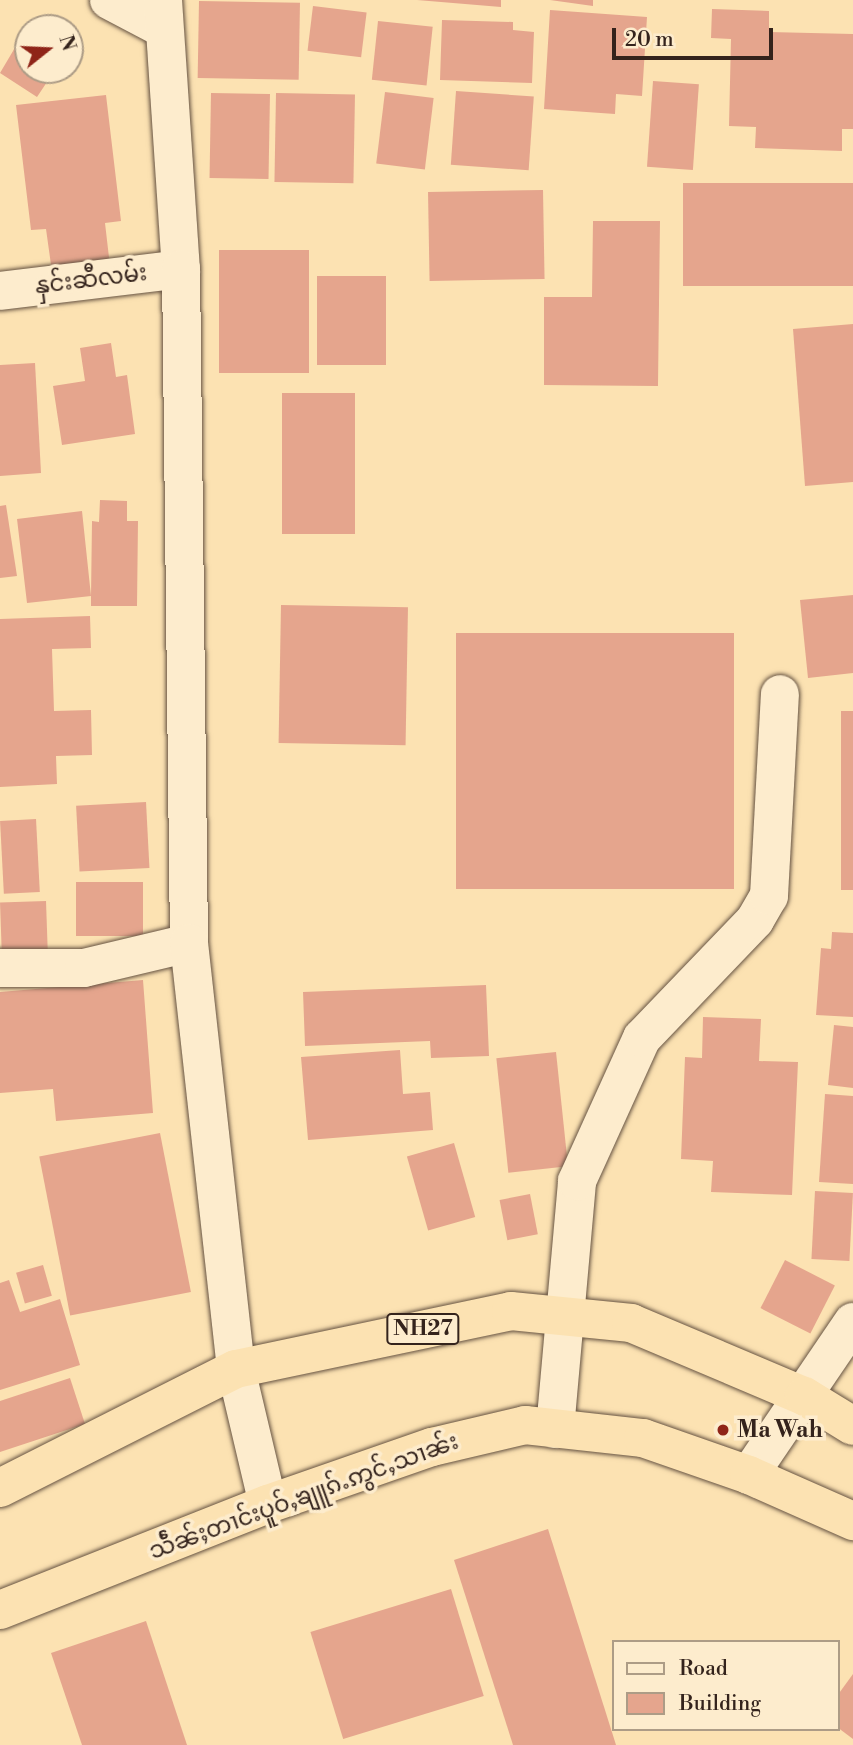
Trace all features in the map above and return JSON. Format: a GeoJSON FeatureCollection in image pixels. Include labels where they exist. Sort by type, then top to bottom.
{"type":"FeatureCollection","features":[{"type":"Feature","properties":{"kind":"highway","name":"NH27"},"geometry":{"type":"LineString","coordinates":[[0,1488],[236,1369],[511,1311],[631,1323],[804,1396],[853,1426]]}},
{"type":"Feature","properties":{"kind":"highway","name":"သဵႅၼ်ႈတၢင်းပူဝ်ႇၶျူၵ်ႉဢွင်ႇသၢၼ်း"},"geometry":{"type":"LineString","coordinates":[[0,1610],[268,1504],[432,1447],[525,1425],[643,1438],[749,1475],[853,1521]]}},
{"type":"Feature","properties":{"kind":"street"},"geometry":{"type":"LineString","coordinates":[[110,0],[164,14],[181,269],[189,943],[236,1369],[268,1504]]}},
{"type":"Feature","properties":{"kind":"street","name":"နှင်းဆီလမ်း"},"geometry":{"type":"LineString","coordinates":[[0,291],[181,269]]}},
{"type":"Feature","properties":{"kind":"street"},"geometry":{"type":"LineString","coordinates":[[555,1429],[578,1181],[642,1038],[747,928],[769,897],[780,694]]}},
{"type":"Feature","properties":{"kind":"street"},"geometry":{"type":"LineString","coordinates":[[0,968],[85,968],[189,943]]}},
{"type":"Feature","properties":{"kind":"street"},"geometry":{"type":"LineString","coordinates":[[749,1475],[853,1322]]}},
{"type":"Feature","properties":{"kind":"building"},"geometry":{"type":"Polygon","coordinates":[[[417,0],[501,0],[501,7],[417,0]]]}},
{"type":"Feature","properties":{"kind":"building"},"geometry":{"type":"Polygon","coordinates":[[[550,0],[593,0],[593,6],[550,0]]]}},
{"type":"Feature","properties":{"kind":"building"},"geometry":{"type":"Polygon","coordinates":[[[199,1],[300,3],[299,80],[198,78],[199,1]]]}},
{"type":"Feature","properties":{"kind":"building"},"geometry":{"type":"Polygon","coordinates":[[[313,6],[367,13],[361,57],[308,51],[313,6]]]}},
{"type":"Feature","properties":{"kind":"building"},"geometry":{"type":"Polygon","coordinates":[[[712,9],[769,11],[769,32],[853,34],[853,129],[842,129],[842,151],[755,148],[756,127],[729,126],[731,39],[711,38],[712,9]]]}},
{"type":"Feature","properties":{"kind":"building"},"geometry":{"type":"Polygon","coordinates":[[[550,10],[647,17],[642,96],[616,94],[615,114],[544,109],[550,10]]]}},
{"type":"Feature","properties":{"kind":"building"},"geometry":{"type":"Polygon","coordinates":[[[442,20],[513,22],[513,30],[534,32],[532,83],[440,80],[442,20]]]}},
{"type":"Feature","properties":{"kind":"building"},"geometry":{"type":"Polygon","coordinates":[[[378,21],[433,27],[427,85],[372,80],[378,21]]]}},
{"type":"Feature","properties":{"kind":"building"},"geometry":{"type":"Polygon","coordinates":[[[14,49],[14,82],[0,73],[14,49]]]}},
{"type":"Feature","properties":{"kind":"building"},"geometry":{"type":"Polygon","coordinates":[[[653,81],[699,84],[693,170],[647,167],[653,81]]]}},
{"type":"Feature","properties":{"kind":"building"},"geometry":{"type":"Polygon","coordinates":[[[17,84],[46,84],[37,97],[17,84]]]}},
{"type":"Feature","properties":{"kind":"building"},"geometry":{"type":"Polygon","coordinates":[[[456,91],[534,96],[529,170],[451,165],[456,91]]]}},
{"type":"Feature","properties":{"kind":"building"},"geometry":{"type":"Polygon","coordinates":[[[385,92],[434,98],[425,169],[376,163],[385,92]]]}},
{"type":"Feature","properties":{"kind":"building"},"geometry":{"type":"Polygon","coordinates":[[[211,93],[270,94],[269,179],[210,178],[211,93]]]}},
{"type":"Feature","properties":{"kind":"building"},"geometry":{"type":"Polygon","coordinates":[[[276,93],[355,94],[353,183],[274,182],[276,93]]]}},
{"type":"Feature","properties":{"kind":"building"},"geometry":{"type":"Polygon","coordinates":[[[106,95],[121,221],[105,223],[110,266],[52,272],[46,229],[31,230],[16,105],[106,95]]]}},
{"type":"Feature","properties":{"kind":"building"},"geometry":{"type":"Polygon","coordinates":[[[683,183],[853,183],[853,286],[683,286],[683,183]]]}},
{"type":"Feature","properties":{"kind":"building"},"geometry":{"type":"Polygon","coordinates":[[[543,190],[545,279],[430,281],[428,192],[543,190]]]}},
{"type":"Feature","properties":{"kind":"building"},"geometry":{"type":"Polygon","coordinates":[[[593,221],[660,221],[658,386],[544,385],[544,297],[592,297],[593,221]]]}},
{"type":"Feature","properties":{"kind":"building"},"geometry":{"type":"Polygon","coordinates":[[[219,250],[309,250],[309,373],[219,373],[219,250]]]}},
{"type":"Feature","properties":{"kind":"building"},"geometry":{"type":"Polygon","coordinates":[[[317,276],[386,276],[386,365],[317,365],[317,276]]]}},
{"type":"Feature","properties":{"kind":"building"},"geometry":{"type":"Polygon","coordinates":[[[853,324],[853,482],[805,486],[793,329],[853,324]]]}},
{"type":"Feature","properties":{"kind":"building"},"geometry":{"type":"Polygon","coordinates":[[[111,343],[116,377],[127,375],[135,434],[62,445],[53,386],[85,381],[80,348],[111,343]]]}},
{"type":"Feature","properties":{"kind":"building"},"geometry":{"type":"Polygon","coordinates":[[[35,363],[41,473],[0,476],[0,365],[35,363]]]}},
{"type":"Feature","properties":{"kind":"building"},"geometry":{"type":"Polygon","coordinates":[[[282,393],[355,393],[355,534],[282,534],[282,393]]]}},
{"type":"Feature","properties":{"kind":"building"},"geometry":{"type":"Polygon","coordinates":[[[100,500],[127,501],[127,521],[138,521],[137,606],[91,606],[92,521],[99,522],[100,500]]]}},
{"type":"Feature","properties":{"kind":"building"},"geometry":{"type":"Polygon","coordinates":[[[6,505],[17,576],[0,578],[0,506],[6,505]]]}},
{"type":"Feature","properties":{"kind":"building"},"geometry":{"type":"Polygon","coordinates":[[[82,511],[91,596],[27,603],[17,519],[82,511]]]}},
{"type":"Feature","properties":{"kind":"building"},"geometry":{"type":"Polygon","coordinates":[[[853,595],[853,673],[808,678],[800,600],[853,595]]]}},
{"type":"Feature","properties":{"kind":"building"},"geometry":{"type":"Polygon","coordinates":[[[281,605],[408,607],[406,745],[279,743],[281,605]]]}},
{"type":"Feature","properties":{"kind":"building"},"geometry":{"type":"Polygon","coordinates":[[[90,616],[91,648],[52,649],[54,711],[91,710],[92,755],[56,756],[57,784],[0,787],[0,619],[90,616]]]}},
{"type":"Feature","properties":{"kind":"building"},"geometry":{"type":"Polygon","coordinates":[[[456,633],[734,633],[734,889],[456,889],[456,633]]]}},
{"type":"Feature","properties":{"kind":"building"},"geometry":{"type":"Polygon","coordinates":[[[841,711],[853,711],[853,890],[841,890],[841,711]]]}},
{"type":"Feature","properties":{"kind":"building"},"geometry":{"type":"Polygon","coordinates":[[[146,802],[149,868],[80,872],[76,806],[146,802]]]}},
{"type":"Feature","properties":{"kind":"building"},"geometry":{"type":"Polygon","coordinates":[[[36,819],[40,892],[4,894],[0,821],[36,819]]]}},
{"type":"Feature","properties":{"kind":"building"},"geometry":{"type":"Polygon","coordinates":[[[76,882],[143,882],[143,936],[76,936],[76,882]]]}},
{"type":"Feature","properties":{"kind":"building"},"geometry":{"type":"Polygon","coordinates":[[[46,901],[48,960],[2,962],[0,903],[46,901]]]}},
{"type":"Feature","properties":{"kind":"building"},"geometry":{"type":"Polygon","coordinates":[[[832,932],[853,933],[853,1017],[816,1015],[821,948],[831,949],[832,932]]]}},
{"type":"Feature","properties":{"kind":"building"},"geometry":{"type":"Polygon","coordinates":[[[143,980],[153,1113],[56,1121],[53,1089],[0,1093],[0,992],[143,980]]]}},
{"type":"Feature","properties":{"kind":"building"},"geometry":{"type":"Polygon","coordinates":[[[486,985],[489,1056],[431,1058],[430,1041],[305,1046],[303,992],[486,985]]]}},
{"type":"Feature","properties":{"kind":"building"},"geometry":{"type":"Polygon","coordinates":[[[703,1017],[761,1019],[759,1061],[798,1062],[792,1195],[711,1192],[713,1161],[681,1159],[685,1057],[702,1058],[703,1017]]]}},
{"type":"Feature","properties":{"kind":"building"},"geometry":{"type":"Polygon","coordinates":[[[834,1025],[853,1027],[853,1088],[828,1085],[834,1025]]]}},
{"type":"Feature","properties":{"kind":"building"},"geometry":{"type":"Polygon","coordinates":[[[400,1050],[403,1094],[430,1092],[433,1130],[308,1140],[301,1057],[400,1050]]]}},
{"type":"Feature","properties":{"kind":"building"},"geometry":{"type":"Polygon","coordinates":[[[556,1052],[568,1166],[508,1173],[496,1058],[556,1052]]]}},
{"type":"Feature","properties":{"kind":"building"},"geometry":{"type":"Polygon","coordinates":[[[825,1094],[853,1096],[853,1184],[819,1182],[825,1094]]]}},
{"type":"Feature","properties":{"kind":"building"},"geometry":{"type":"Polygon","coordinates":[[[160,1133],[191,1292],[70,1315],[39,1156],[160,1133]]]}},
{"type":"Feature","properties":{"kind":"building"},"geometry":{"type":"Polygon","coordinates":[[[454,1143],[475,1217],[428,1231],[407,1157],[454,1143]]]}},
{"type":"Feature","properties":{"kind":"building"},"geometry":{"type":"Polygon","coordinates":[[[815,1191],[853,1193],[849,1261],[811,1259],[815,1191]]]}},
{"type":"Feature","properties":{"kind":"building"},"geometry":{"type":"Polygon","coordinates":[[[530,1194],[538,1234],[507,1240],[500,1200],[530,1194]]]}},
{"type":"Feature","properties":{"kind":"building"},"geometry":{"type":"Polygon","coordinates":[[[785,1260],[835,1285],[810,1334],[760,1308],[785,1260]]]}},
{"type":"Feature","properties":{"kind":"building"},"geometry":{"type":"Polygon","coordinates":[[[43,1265],[52,1296],[25,1303],[16,1273],[43,1265]]]}},
{"type":"Feature","properties":{"kind":"building"},"geometry":{"type":"Polygon","coordinates":[[[9,1280],[20,1312],[60,1299],[80,1365],[0,1390],[0,1283],[9,1280]]]}},
{"type":"Feature","properties":{"kind":"building"},"geometry":{"type":"Polygon","coordinates":[[[70,1378],[85,1424],[0,1452],[0,1401],[70,1378]]]}},
{"type":"Feature","properties":{"kind":"building"},"geometry":{"type":"Polygon","coordinates":[[[548,1529],[616,1745],[513,1745],[454,1560],[548,1529]]]}},
{"type":"Feature","properties":{"kind":"building"},"geometry":{"type":"Polygon","coordinates":[[[451,1589],[484,1696],[343,1739],[310,1632],[451,1589]]]}},
{"type":"Feature","properties":{"kind":"building"},"geometry":{"type":"Polygon","coordinates":[[[146,1621],[187,1745],[82,1745],[51,1653],[146,1621]]]}},
{"type":"Feature","properties":{"kind":"building"},"geometry":{"type":"Polygon","coordinates":[[[853,1674],[853,1739],[839,1728],[839,1693],[853,1674]]]}},
{"type":"Feature","properties":{"kind":"place","name":"Ma Wah"},"geometry":{"type":"Point","coordinates":[723,1430]}}]}
